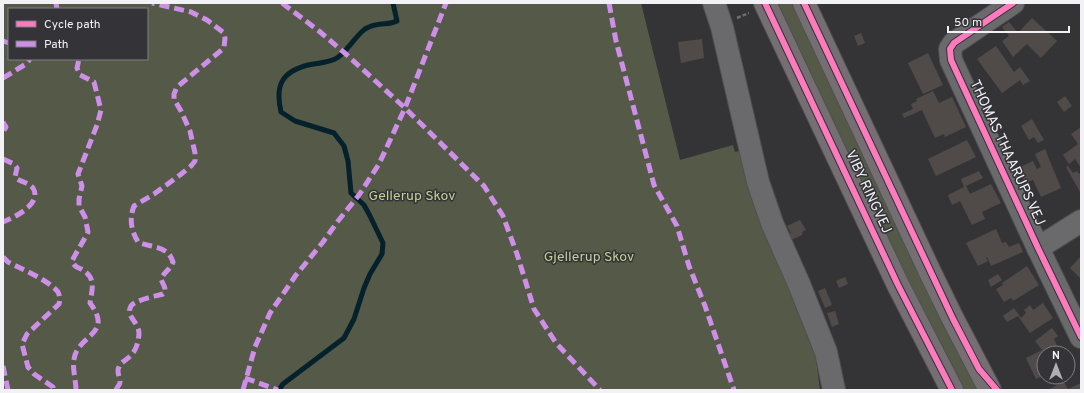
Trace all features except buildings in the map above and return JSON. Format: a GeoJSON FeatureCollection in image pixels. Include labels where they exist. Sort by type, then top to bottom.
{"type":"FeatureCollection","features":[{"type":"Feature","properties":{"kind":"main road","name":"VIBY RINGVEJ"},"geometry":{"type":"LineString","coordinates":[[804,3],[930,272],[990,390]]}},
{"type":"Feature","properties":{"kind":"main road","name":"VIBY RINGVEJ"},"geometry":{"type":"LineString","coordinates":[[766,4],[898,285],[952,390]]}},
{"type":"Feature","properties":{"kind":"street"},"geometry":{"type":"LineString","coordinates":[[714,3],[721,25],[758,182],[772,223],[799,284],[826,352],[834,390]]}},
{"type":"Feature","properties":{"kind":"street","name":"THOMAS THAARUPS VEJ"},"geometry":{"type":"LineString","coordinates":[[1013,3],[958,39],[950,49],[950,60],[1081,337]]}},
{"type":"Feature","properties":{"kind":"street"},"geometry":{"type":"LineString","coordinates":[[1038,248],[1081,221]]}},
{"type":"Feature","properties":{"kind":"path"},"geometry":{"type":"LineString","coordinates":[[721,25],[766,4]]}},
{"type":"Feature","properties":{"kind":"green space","name":"Gellerup Skov"},"geometry":{"type":"Polygon","coordinates":[[[3,3],[641,3],[680,160],[733,145],[735,152],[743,150],[812,328],[820,390],[3,390],[3,3]]]}},
{"type":"Feature","properties":{"kind":"green space"},"geometry":{"type":"Polygon","coordinates":[[[778,3],[792,3],[908,249],[978,390],[964,390],[939,342],[868,198],[778,3]]]}},
{"type":"Feature","properties":{"kind":"waterway"},"geometry":{"type":"LineString","coordinates":[[279,390],[283,384],[344,338],[354,319],[370,274],[382,254],[383,243],[364,205],[351,193],[348,161],[344,146],[334,133],[295,121],[281,112],[279,95],[282,81],[286,76],[299,68],[329,61],[339,57],[365,29],[374,25],[397,21],[393,3]]}},
{"type":"Feature","properties":{"kind":"marked path"},"geometry":{"type":"LineString","coordinates":[[56,3],[57,8]]}},
{"type":"Feature","properties":{"kind":"marked path"},"geometry":{"type":"LineString","coordinates":[[116,390],[120,384],[118,369],[121,363],[131,356],[138,341],[139,334],[137,326],[130,313],[131,306],[141,300],[163,294],[165,289],[161,279],[173,262],[171,257],[163,250],[138,242],[132,224],[132,211],[134,206],[154,194],[180,175],[195,161],[195,153],[190,131],[174,99],[174,94],[177,87],[224,48],[225,38],[224,33],[207,20],[191,12],[152,3]]}},
{"type":"Feature","properties":{"kind":"marked path"},"geometry":{"type":"LineString","coordinates":[[282,3],[319,31],[347,55],[405,108],[484,186],[503,216],[517,254],[534,309],[556,343],[600,390]]}},
{"type":"Feature","properties":{"kind":"marked path"},"geometry":{"type":"LineString","coordinates":[[243,390],[255,347],[270,313],[296,275],[359,195],[379,164],[405,108],[446,3]]}},
{"type":"Feature","properties":{"kind":"marked path"},"geometry":{"type":"LineString","coordinates":[[609,3],[616,41],[654,185],[677,226],[689,266],[705,306],[734,390]]}},
{"type":"Feature","properties":{"kind":"marked path"},"geometry":{"type":"LineString","coordinates":[[3,41],[8,43]]}},
{"type":"Feature","properties":{"kind":"marked path"},"geometry":{"type":"LineString","coordinates":[[3,78],[26,64],[29,60]]}},
{"type":"Feature","properties":{"kind":"marked path"},"geometry":{"type":"LineString","coordinates":[[76,390],[73,366],[74,359],[82,344],[97,328],[98,322],[96,314],[90,303],[92,288],[91,280],[86,272],[75,266],[72,261],[88,232],[85,217],[79,206],[82,186],[78,174],[97,125],[101,110],[94,82],[80,75],[77,68],[79,60]]}},
{"type":"Feature","properties":{"kind":"marked path"},"geometry":{"type":"LineString","coordinates":[[3,122],[6,127],[3,132]]}},
{"type":"Feature","properties":{"kind":"marked path"},"geometry":{"type":"LineString","coordinates":[[3,159],[14,164],[17,168],[15,177],[31,186],[35,194],[34,200],[26,210],[3,222]]}},
{"type":"Feature","properties":{"kind":"marked path"},"geometry":{"type":"LineString","coordinates":[[3,257],[8,262],[48,284],[59,294],[59,304],[27,334],[22,344],[28,367],[34,374],[53,387],[53,390]]}},
{"type":"Feature","properties":{"kind":"marked path"},"geometry":{"type":"LineString","coordinates":[[3,366],[8,390]]}},
{"type":"Feature","properties":{"kind":"marked path"},"geometry":{"type":"LineString","coordinates":[[245,378],[278,390]]}},
{"type":"Feature","properties":{"kind":"cycle path"},"geometry":{"type":"LineString","coordinates":[[765,3],[898,285],[952,390]]}},
{"type":"Feature","properties":{"kind":"cycle path"},"geometry":{"type":"LineString","coordinates":[[804,3],[953,319],[979,369],[997,390]]}},
{"type":"Feature","properties":{"kind":"cycle path"},"geometry":{"type":"LineString","coordinates":[[1013,3],[954,43],[950,49],[951,60],[1081,337]]}},
{"type":"Feature","properties":{"kind":"park label","name":"Gjellerup Skov"},"geometry":{"type":"Point","coordinates":[589,257]}}]}
